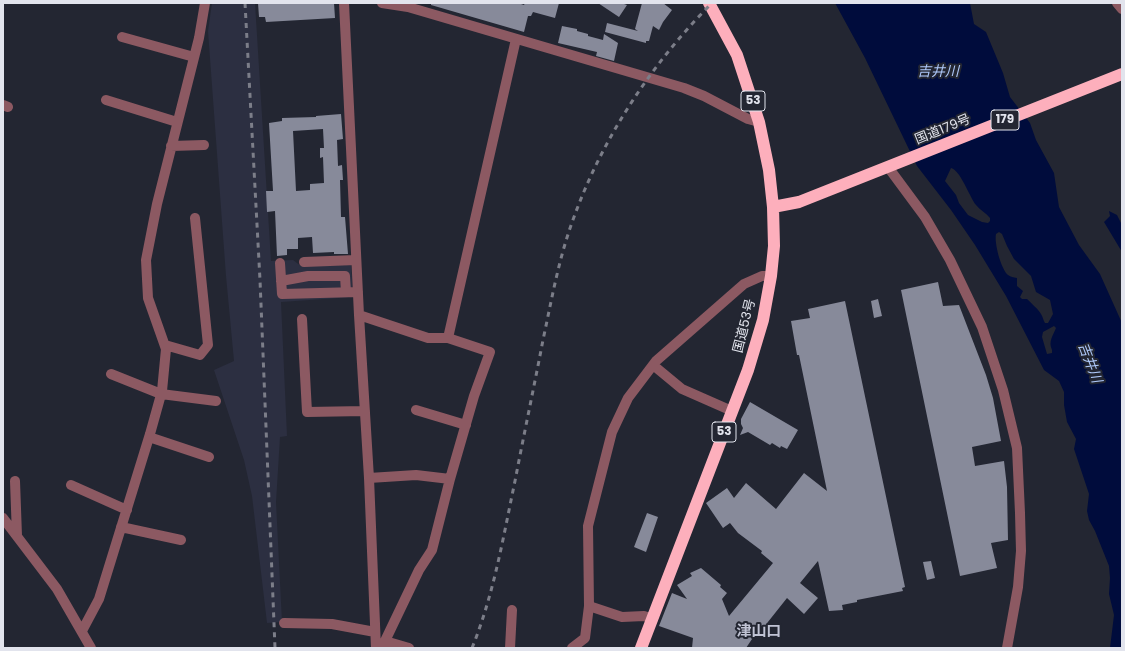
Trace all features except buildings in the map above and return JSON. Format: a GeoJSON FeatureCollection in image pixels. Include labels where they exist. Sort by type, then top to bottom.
{"type":"FeatureCollection","features":[{"type":"Feature","properties":{"kind":"highway","name":"国道53号"},"geometry":{"type":"LineString","coordinates":[[641,648],[748,370],[761,327],[771,276],[774,246],[773,208],[769,170],[759,122],[737,55],[709,3]]}},
{"type":"Feature","properties":{"kind":"highway","name":"国道179号"},"geometry":{"type":"LineString","coordinates":[[773,208],[799,202],[1122,74]]}},
{"type":"Feature","properties":{"kind":"street"},"geometry":{"type":"LineString","coordinates":[[82,631],[99,599],[161,394],[166,348],[148,298],[146,260],[157,204],[194,57],[205,3]]}},
{"type":"Feature","properties":{"kind":"street"},"geometry":{"type":"LineString","coordinates":[[344,3],[356,260],[369,478],[376,648]]}},
{"type":"Feature","properties":{"kind":"street"},"geometry":{"type":"LineString","coordinates":[[382,3],[408,7],[684,88],[704,96],[748,119],[759,122]]}},
{"type":"Feature","properties":{"kind":"street"},"geometry":{"type":"LineString","coordinates":[[1117,3],[1122,10]]}},
{"type":"Feature","properties":{"kind":"street"},"geometry":{"type":"LineString","coordinates":[[122,37],[194,57]]}},
{"type":"Feature","properties":{"kind":"street"},"geometry":{"type":"LineString","coordinates":[[448,338],[516,39]]}},
{"type":"Feature","properties":{"kind":"street"},"geometry":{"type":"LineString","coordinates":[[106,100],[177,122]]}},
{"type":"Feature","properties":{"kind":"street"},"geometry":{"type":"LineString","coordinates":[[171,146],[204,145]]}},
{"type":"Feature","properties":{"kind":"street"},"geometry":{"type":"LineString","coordinates":[[888,167],[925,217],[950,260],[982,327],[1003,390],[1017,448],[1021,550],[1018,587],[1007,648]]}},
{"type":"Feature","properties":{"kind":"street"},"geometry":{"type":"LineString","coordinates":[[165,345],[200,355],[208,345],[195,218]]}},
{"type":"Feature","properties":{"kind":"street"},"geometry":{"type":"LineString","coordinates":[[304,262],[356,260]]}},
{"type":"Feature","properties":{"kind":"street"},"geometry":{"type":"LineString","coordinates":[[280,263],[282,294],[358,292]]}},
{"type":"Feature","properties":{"kind":"street"},"geometry":{"type":"LineString","coordinates":[[281,281],[308,276],[345,276],[346,292]]}},
{"type":"Feature","properties":{"kind":"street"},"geometry":{"type":"LineString","coordinates":[[572,648],[585,638],[589,606],[588,526],[612,432],[628,398],[656,361],[744,284],[762,276],[771,276]]}},
{"type":"Feature","properties":{"kind":"street"},"geometry":{"type":"LineString","coordinates":[[359,315],[428,338],[448,338],[490,352],[474,396],[450,479],[432,550],[419,570],[383,645],[409,648]]}},
{"type":"Feature","properties":{"kind":"street"},"geometry":{"type":"LineString","coordinates":[[302,319],[307,412],[365,410]]}},
{"type":"Feature","properties":{"kind":"street"},"geometry":{"type":"LineString","coordinates":[[653,365],[682,389],[732,411]]}},
{"type":"Feature","properties":{"kind":"street"},"geometry":{"type":"LineString","coordinates":[[111,374],[161,394],[216,401]]}},
{"type":"Feature","properties":{"kind":"street"},"geometry":{"type":"LineString","coordinates":[[416,410],[466,425]]}},
{"type":"Feature","properties":{"kind":"street"},"geometry":{"type":"LineString","coordinates":[[149,437],[209,457]]}},
{"type":"Feature","properties":{"kind":"street"},"geometry":{"type":"LineString","coordinates":[[369,478],[416,475],[450,479]]}},
{"type":"Feature","properties":{"kind":"street"},"geometry":{"type":"LineString","coordinates":[[15,481],[16,536]]}},
{"type":"Feature","properties":{"kind":"street"},"geometry":{"type":"LineString","coordinates":[[71,485],[127,510]]}},
{"type":"Feature","properties":{"kind":"street"},"geometry":{"type":"LineString","coordinates":[[3,518],[57,589],[91,648]]}},
{"type":"Feature","properties":{"kind":"street"},"geometry":{"type":"LineString","coordinates":[[121,528],[181,540]]}},
{"type":"Feature","properties":{"kind":"street"},"geometry":{"type":"LineString","coordinates":[[589,606],[622,617],[644,616],[652,619]]}},
{"type":"Feature","properties":{"kind":"street"},"geometry":{"type":"LineString","coordinates":[[510,648],[512,610]]}},
{"type":"Feature","properties":{"kind":"street"},"geometry":{"type":"LineString","coordinates":[[284,623],[332,624],[375,632]]}},
{"type":"Feature","properties":{"kind":"shaded area"},"geometry":{"type":"Polygon","coordinates":[[[212,3],[255,3],[271,261],[293,260],[301,266],[351,265],[353,297],[281,302],[287,436],[280,437],[276,502],[282,622],[267,623],[252,496],[244,460],[214,370],[234,361],[226,276],[208,31],[212,3]]]}},
{"type":"Feature","properties":{"kind":"water","name":"吉井川"},"geometry":{"type":"Polygon","coordinates":[[[835,3],[970,3],[974,24],[986,32],[1003,73],[1010,97],[1030,123],[1036,140],[1054,173],[1059,207],[1079,245],[1100,274],[1122,323],[1122,648],[1110,648],[1114,615],[1109,594],[1109,566],[1089,520],[1087,511],[1089,494],[1074,449],[1076,439],[1067,422],[1064,405],[1064,392],[1059,381],[1044,370],[1006,296],[975,245],[951,210],[917,166],[865,58],[835,3]],[[951,168],[945,181],[956,195],[959,203],[968,215],[982,222],[988,223],[990,218],[976,205],[958,174],[951,168]],[[999,232],[996,234],[996,243],[999,256],[1005,272],[1011,277],[1017,278],[1017,286],[1023,291],[1020,297],[1022,299],[1027,299],[1040,312],[1045,323],[1048,323],[1053,314],[1050,300],[1036,292],[1031,276],[1014,259],[1002,234],[999,232]],[[1054,326],[1043,332],[1042,337],[1047,354],[1052,353],[1051,341],[1056,328],[1054,326]]]}},
{"type":"Feature","properties":{"kind":"water"},"geometry":{"type":"Polygon","coordinates":[[[1109,211],[1117,215],[1122,225],[1122,252],[1104,222],[1110,216],[1109,211]]]}},
{"type":"Feature","properties":{"kind":"railway"},"geometry":{"type":"LineString","coordinates":[[245,3],[260,280],[275,648]]}},
{"type":"Feature","properties":{"kind":"railway"},"geometry":{"type":"LineString","coordinates":[[472,648],[480,628],[497,566],[553,293],[564,247],[574,217],[599,158],[631,102],[669,50],[712,3]]}},
{"type":"Feature","properties":{"kind":"district","name":"津山口"},"geometry":{"type":"Point","coordinates":[759,632]}}]}
